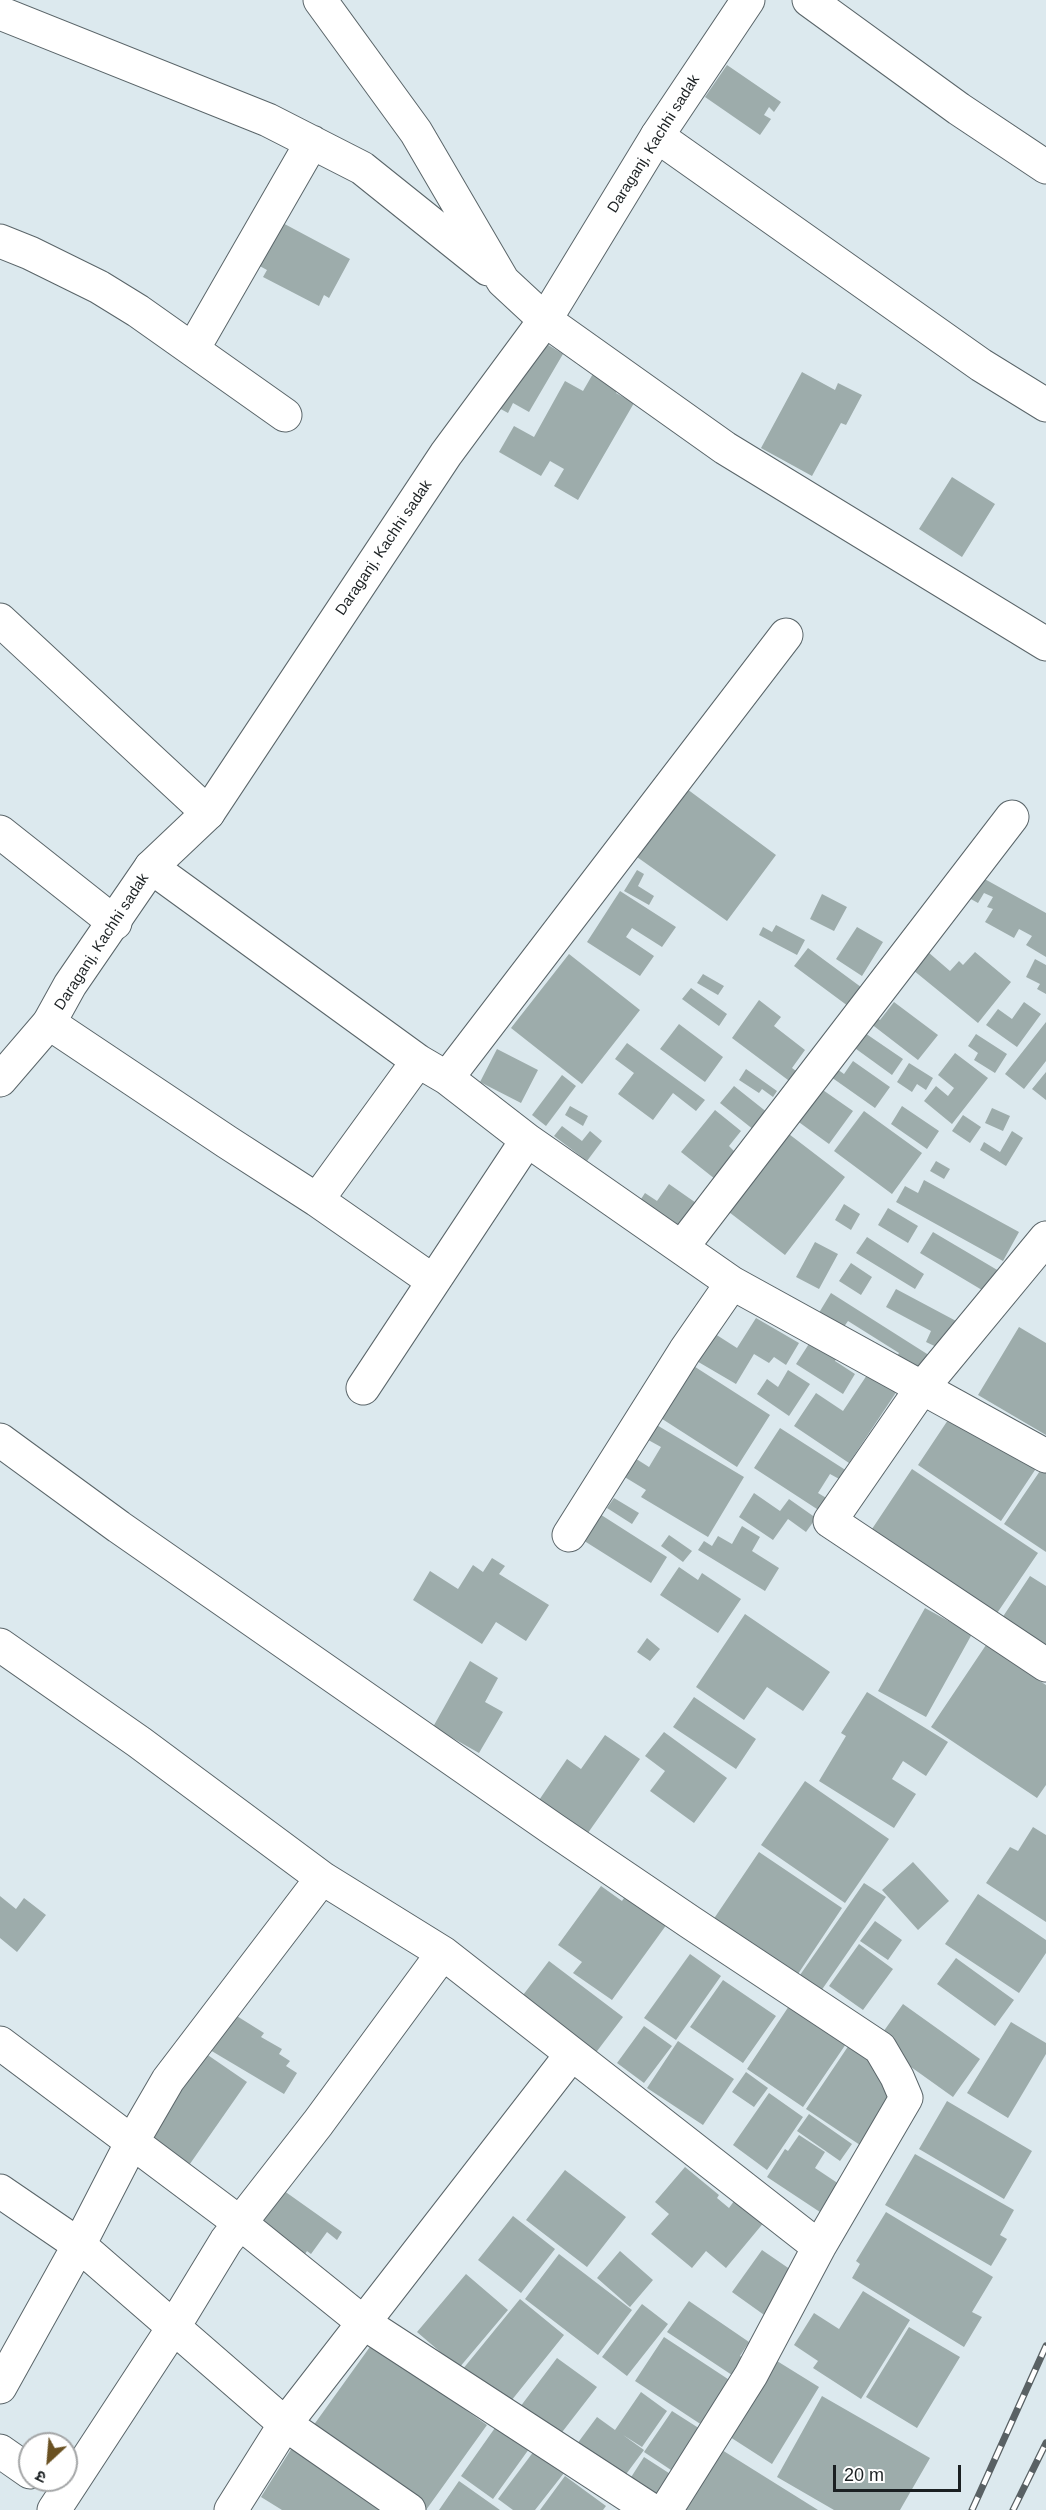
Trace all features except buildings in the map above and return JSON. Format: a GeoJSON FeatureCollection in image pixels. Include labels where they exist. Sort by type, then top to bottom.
{"type":"FeatureCollection","features":[{"type":"Feature","properties":{"kind":"street"},"geometry":{"type":"LineString","coordinates":[[320,0],[416,132],[503,281]]}},
{"type":"Feature","properties":{"kind":"street","name":"Daraganj, Kachhi sadak"},"geometry":{"type":"LineString","coordinates":[[0,1080],[49,1023],[70,986],[151,867],[208,813],[446,454],[545,320],[657,136],[748,0]]}},
{"type":"Feature","properties":{"kind":"street"},"geometry":{"type":"LineString","coordinates":[[809,0],[959,110],[1046,167]]}},
{"type":"Feature","properties":{"kind":"street"},"geometry":{"type":"LineString","coordinates":[[0,13],[268,120],[362,168],[503,281],[545,320],[725,447],[1046,644]]}},
{"type":"Feature","properties":{"kind":"street"},"geometry":{"type":"LineString","coordinates":[[657,136],[981,365],[1046,405]]}},
{"type":"Feature","properties":{"kind":"street"},"geometry":{"type":"LineString","coordinates":[[193,349],[312,142]]}},
{"type":"Feature","properties":{"kind":"street"},"geometry":{"type":"LineString","coordinates":[[0,241],[99,287],[193,349],[285,415]]}},
{"type":"Feature","properties":{"kind":"street"},"geometry":{"type":"LineString","coordinates":[[0,620],[208,813]]}},
{"type":"Feature","properties":{"kind":"street"},"geometry":{"type":"LineString","coordinates":[[447,1078],[786,635]]}},
{"type":"Feature","properties":{"kind":"street"},"geometry":{"type":"LineString","coordinates":[[682,1247],[1012,817]]}},
{"type":"Feature","properties":{"kind":"street"},"geometry":{"type":"LineString","coordinates":[[0,832],[115,923]]}},
{"type":"Feature","properties":{"kind":"street"},"geometry":{"type":"LineString","coordinates":[[151,867],[418,1061],[447,1078],[527,1140],[732,1283],[1046,1456]]}},
{"type":"Feature","properties":{"kind":"street"},"geometry":{"type":"LineString","coordinates":[[49,1023],[317,1200],[433,1281]]}},
{"type":"Feature","properties":{"kind":"street"},"geometry":{"type":"LineString","coordinates":[[317,1200],[418,1061]]}},
{"type":"Feature","properties":{"kind":"street"},"geometry":{"type":"LineString","coordinates":[[363,1388],[527,1140]]}},
{"type":"Feature","properties":{"kind":"street"},"geometry":{"type":"LineString","coordinates":[[1046,1238],[922,1388],[830,1521],[1046,1665]]}},
{"type":"Feature","properties":{"kind":"street"},"geometry":{"type":"LineString","coordinates":[[569,1535],[685,1351],[732,1283]]}},
{"type":"Feature","properties":{"kind":"street"},"geometry":{"type":"LineString","coordinates":[[0,1440],[119,1527],[544,1822],[880,2048],[906,2098],[819,2247],[751,2374],[666,2510]]}},
{"type":"Feature","properties":{"kind":"street"},"geometry":{"type":"LineString","coordinates":[[0,1645],[139,1742],[322,1878],[443,1953],[819,2247]]}},
{"type":"Feature","properties":{"kind":"street"},"geometry":{"type":"LineString","coordinates":[[0,2387],[79,2245],[132,2142],[168,2080],[322,1878]]}},
{"type":"Feature","properties":{"kind":"street"},"geometry":{"type":"LineString","coordinates":[[52,2495],[173,2328],[240,2223],[318,2123],[443,1953]]}},
{"type":"Feature","properties":{"kind":"street"},"geometry":{"type":"LineString","coordinates":[[0,2043],[240,2223],[364,2324],[651,2510]]}},
{"type":"Feature","properties":{"kind":"street"},"geometry":{"type":"LineString","coordinates":[[231,2510],[285,2424],[571,2055]]}},
{"type":"Feature","properties":{"kind":"street"},"geometry":{"type":"LineString","coordinates":[[0,2191],[79,2245],[285,2424],[409,2510]]}},
{"type":"Feature","properties":{"kind":"street"},"geometry":{"type":"LineString","coordinates":[[0,2451],[18,2464]]}},
{"type":"Feature","properties":{"kind":"railway"},"geometry":{"type":"LineString","coordinates":[[972,2510],[1046,2346]]}},
{"type":"Feature","properties":{"kind":"railway"},"geometry":{"type":"LineString","coordinates":[[1013,2510],[1046,2443]]}}]}
